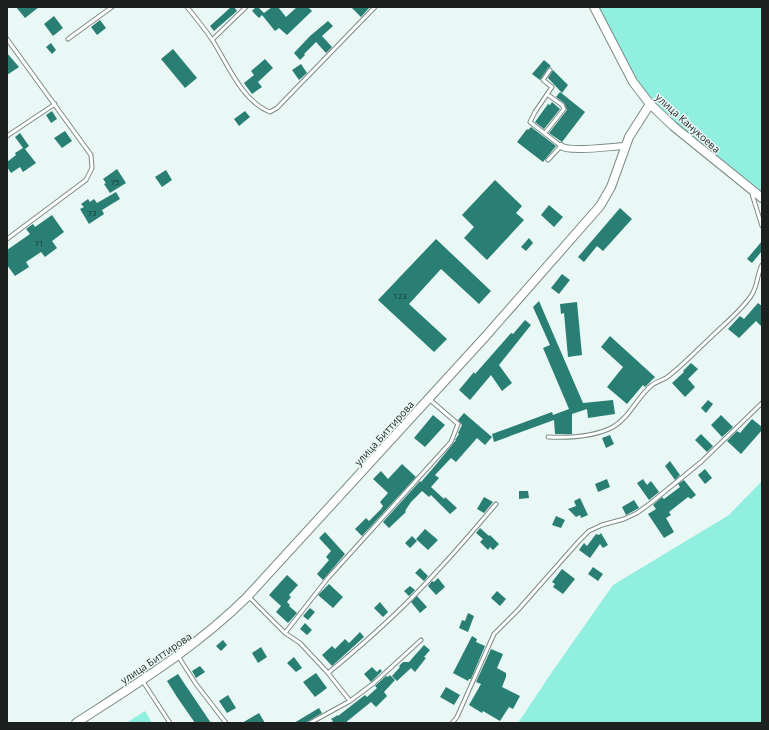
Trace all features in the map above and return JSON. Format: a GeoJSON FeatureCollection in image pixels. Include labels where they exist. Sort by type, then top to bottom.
{"type":"FeatureCollection","features":[{"type":"Feature","properties":{"kind":"street","name":"улица Канукоева"},"geometry":{"type":"LineString","coordinates":[[594,7],[633,82],[650,104],[673,126],[762,198]]}},
{"type":"Feature","properties":{"kind":"street","name":"улица Биттирова"},"geometry":{"type":"LineString","coordinates":[[76,723],[178,656],[214,628],[248,596],[429,399],[600,206],[611,187],[626,146],[636,125],[650,104]]}},
{"type":"Feature","properties":{"kind":"street"},"geometry":{"type":"LineString","coordinates":[[561,146],[564,149],[626,146]]}},
{"type":"Feature","properties":{"kind":"lane"},"geometry":{"type":"LineString","coordinates":[[68,39],[112,7]]}},
{"type":"Feature","properties":{"kind":"lane"},"geometry":{"type":"LineString","coordinates":[[187,7],[212,40],[244,92],[260,108],[270,112],[277,108],[375,7]]}},
{"type":"Feature","properties":{"kind":"lane"},"geometry":{"type":"LineString","coordinates":[[212,40],[246,7]]}},
{"type":"Feature","properties":{"kind":"lane"},"geometry":{"type":"LineString","coordinates":[[7,39],[91,155],[92,168],[86,180],[7,239]]}},
{"type":"Feature","properties":{"kind":"lane"},"geometry":{"type":"LineString","coordinates":[[548,160],[561,146],[530,122],[552,87],[543,80],[550,70]]}},
{"type":"Feature","properties":{"kind":"lane"},"geometry":{"type":"LineString","coordinates":[[544,133],[564,109],[562,105],[547,94]]}},
{"type":"Feature","properties":{"kind":"lane"},"geometry":{"type":"LineString","coordinates":[[7,136],[55,104]]}},
{"type":"Feature","properties":{"kind":"lane"},"geometry":{"type":"LineString","coordinates":[[750,188],[762,226]]}},
{"type":"Feature","properties":{"kind":"lane"},"geometry":{"type":"LineString","coordinates":[[548,437],[567,438],[603,431],[614,426],[626,416],[638,400],[653,385],[666,378],[682,364],[742,306],[752,295],[758,281],[762,265]]}},
{"type":"Feature","properties":{"kind":"lane"},"geometry":{"type":"LineString","coordinates":[[285,633],[328,578],[451,442],[458,424],[429,399]]}},
{"type":"Feature","properties":{"kind":"lane"},"geometry":{"type":"LineString","coordinates":[[452,723],[457,717],[494,634],[518,610],[579,541],[589,531],[602,525],[624,519],[637,513],[652,502],[701,462],[762,403]]}},
{"type":"Feature","properties":{"kind":"lane"},"geometry":{"type":"LineString","coordinates":[[328,674],[439,570],[496,504]]}},
{"type":"Feature","properties":{"kind":"lane"},"geometry":{"type":"LineString","coordinates":[[248,596],[285,633],[300,643],[350,701]]}},
{"type":"Feature","properties":{"kind":"lane"},"geometry":{"type":"LineString","coordinates":[[310,723],[350,701],[374,683],[421,640]]}},
{"type":"Feature","properties":{"kind":"lane"},"geometry":{"type":"LineString","coordinates":[[178,656],[196,684],[226,723]]}},
{"type":"Feature","properties":{"kind":"lane"},"geometry":{"type":"LineString","coordinates":[[142,680],[170,723]]}},
{"type":"Feature","properties":{"kind":"green space"},"geometry":{"type":"Polygon","coordinates":[[[594,7],[762,7],[762,198],[650,104],[594,7]]]}},
{"type":"Feature","properties":{"kind":"green space"},"geometry":{"type":"Polygon","coordinates":[[[762,481],[762,723],[518,723],[613,585],[729,515],[762,481]]]}},
{"type":"Feature","properties":{"kind":"green space"},"geometry":{"type":"Polygon","coordinates":[[[145,711],[152,723],[126,723],[145,711]]]}},
{"type":"Feature","properties":{"kind":"building"},"geometry":{"type":"Polygon","coordinates":[[[16,7],[39,7],[25,18],[16,7]]]}},
{"type":"Feature","properties":{"kind":"building"},"geometry":{"type":"Polygon","coordinates":[[[231,7],[234,7],[237,11],[214,31],[210,26],[231,7]]]}},
{"type":"Feature","properties":{"kind":"building"},"geometry":{"type":"Polygon","coordinates":[[[256,7],[264,13],[272,7],[278,7],[286,17],[297,7],[308,7],[312,11],[287,35],[279,28],[275,31],[262,15],[259,18],[252,11],[256,7]]]}},
{"type":"Feature","properties":{"kind":"building"},"geometry":{"type":"Polygon","coordinates":[[[351,7],[370,7],[361,17],[351,7]]]}},
{"type":"Feature","properties":{"kind":"building"},"geometry":{"type":"Polygon","coordinates":[[[54,16],[63,28],[53,36],[44,24],[54,16]]]}},
{"type":"Feature","properties":{"kind":"building"},"geometry":{"type":"Polygon","coordinates":[[[100,20],[106,28],[97,35],[91,27],[100,20]]]}},
{"type":"Feature","properties":{"kind":"building"},"geometry":{"type":"Polygon","coordinates":[[[328,21],[333,26],[322,36],[332,47],[326,53],[316,42],[300,60],[294,53],[310,36],[328,21]]]}},
{"type":"Feature","properties":{"kind":"building"},"geometry":{"type":"Polygon","coordinates":[[[51,43],[56,50],[52,54],[46,47],[51,43]]]}},
{"type":"Feature","properties":{"kind":"building"},"geometry":{"type":"Polygon","coordinates":[[[173,49],[197,78],[185,88],[161,59],[173,49]]]}},
{"type":"Feature","properties":{"kind":"building"},"geometry":{"type":"Polygon","coordinates":[[[7,53],[19,67],[7,75],[7,53]]]}},
{"type":"Feature","properties":{"kind":"building"},"geometry":{"type":"Polygon","coordinates":[[[265,59],[273,68],[258,82],[262,87],[252,94],[244,83],[254,75],[251,71],[265,59]]]}},
{"type":"Feature","properties":{"kind":"building"},"geometry":{"type":"Polygon","coordinates":[[[544,60],[551,66],[540,80],[532,74],[544,60]]]}},
{"type":"Feature","properties":{"kind":"building"},"geometry":{"type":"Polygon","coordinates":[[[301,64],[307,73],[299,80],[292,70],[301,64]]]}},
{"type":"Feature","properties":{"kind":"building"},"geometry":{"type":"Polygon","coordinates":[[[553,70],[568,85],[562,93],[548,78],[553,70]]]}},
{"type":"Feature","properties":{"kind":"building"},"geometry":{"type":"Polygon","coordinates":[[[560,92],[585,112],[562,142],[549,133],[567,110],[564,103],[556,97],[560,92]]]}},
{"type":"Feature","properties":{"kind":"building"},"geometry":{"type":"Polygon","coordinates":[[[552,102],[560,109],[544,129],[535,122],[548,104],[550,105],[552,102]]]}},
{"type":"Feature","properties":{"kind":"building"},"geometry":{"type":"Polygon","coordinates":[[[52,111],[57,119],[51,123],[46,115],[52,111]]]}},
{"type":"Feature","properties":{"kind":"building"},"geometry":{"type":"Polygon","coordinates":[[[245,111],[250,117],[239,126],[234,119],[245,111]]]}},
{"type":"Feature","properties":{"kind":"building"},"geometry":{"type":"Polygon","coordinates":[[[531,127],[556,146],[543,162],[517,142],[527,129],[528,130],[531,127]]]}},
{"type":"Feature","properties":{"kind":"building"},"geometry":{"type":"Polygon","coordinates":[[[65,131],[72,141],[62,148],[54,138],[65,131]]]}},
{"type":"Feature","properties":{"kind":"building"},"geometry":{"type":"Polygon","coordinates":[[[20,133],[29,146],[25,149],[36,163],[23,172],[20,167],[11,173],[7,167],[7,162],[16,155],[15,153],[23,148],[15,137],[20,133]]]}},
{"type":"Feature","properties":{"kind":"building"},"geometry":{"type":"Polygon","coordinates":[[[117,169],[126,183],[110,193],[104,184],[106,183],[103,179],[117,169]]]}},
{"type":"Feature","properties":{"kind":"building"},"geometry":{"type":"Polygon","coordinates":[[[166,170],[172,180],[162,187],[155,177],[166,170]]]}},
{"type":"Feature","properties":{"kind":"building"},"geometry":{"type":"Polygon","coordinates":[[[495,180],[522,206],[516,213],[524,220],[487,260],[464,238],[474,227],[462,215],[495,180]]]}},
{"type":"Feature","properties":{"kind":"building"},"geometry":{"type":"Polygon","coordinates":[[[116,192],[120,199],[102,210],[104,214],[89,224],[80,209],[84,207],[81,204],[88,199],[90,202],[94,199],[97,203],[116,192]]]}},
{"type":"Feature","properties":{"kind":"building"},"geometry":{"type":"Polygon","coordinates":[[[549,205],[563,217],[554,227],[541,215],[549,205]]]}},
{"type":"Feature","properties":{"kind":"building"},"geometry":{"type":"Polygon","coordinates":[[[620,208],[632,219],[603,251],[597,246],[584,262],[578,257],[620,208]]]}},
{"type":"Feature","properties":{"kind":"building"},"geometry":{"type":"Polygon","coordinates":[[[52,215],[64,232],[52,241],[57,248],[45,257],[41,252],[26,262],[29,267],[15,276],[7,265],[7,250],[30,234],[26,229],[33,224],[35,227],[52,215]]]}},
{"type":"Feature","properties":{"kind":"building"},"geometry":{"type":"Polygon","coordinates":[[[529,238],[533,243],[526,251],[521,247],[529,238]]]}},
{"type":"Feature","properties":{"kind":"building"},"geometry":{"type":"Polygon","coordinates":[[[436,239],[491,291],[479,304],[441,269],[409,304],[447,339],[434,352],[378,300],[436,239]]]}},
{"type":"Feature","properties":{"kind":"building"},"geometry":{"type":"Polygon","coordinates":[[[762,241],[762,251],[752,263],[747,259],[762,241]]]}},
{"type":"Feature","properties":{"kind":"building"},"geometry":{"type":"Polygon","coordinates":[[[562,274],[570,280],[559,294],[551,288],[562,274]]]}},
{"type":"Feature","properties":{"kind":"building"},"geometry":{"type":"Polygon","coordinates":[[[539,301],[583,403],[613,400],[615,414],[588,418],[587,409],[572,414],[572,434],[555,434],[554,420],[494,442],[492,434],[552,412],[553,415],[569,409],[543,348],[550,345],[533,307],[539,301]]]}},
{"type":"Feature","properties":{"kind":"building"},"geometry":{"type":"Polygon","coordinates":[[[577,302],[582,355],[568,357],[564,313],[561,314],[560,304],[577,302]]]}},
{"type":"Feature","properties":{"kind":"building"},"geometry":{"type":"Polygon","coordinates":[[[758,303],[762,306],[762,327],[756,321],[739,338],[728,329],[740,316],[744,319],[758,303]]]}},
{"type":"Feature","properties":{"kind":"building"},"geometry":{"type":"Polygon","coordinates":[[[525,320],[531,325],[499,365],[512,383],[502,391],[491,375],[470,400],[459,390],[474,372],[475,374],[511,333],[513,334],[525,320]]]}},
{"type":"Feature","properties":{"kind":"building"},"geometry":{"type":"Polygon","coordinates":[[[610,336],[655,377],[645,387],[643,385],[627,404],[607,387],[623,367],[601,347],[610,336]]]}},
{"type":"Feature","properties":{"kind":"building"},"geometry":{"type":"Polygon","coordinates":[[[691,363],[698,369],[688,379],[695,387],[685,397],[672,383],[691,363]]]}},
{"type":"Feature","properties":{"kind":"building"},"geometry":{"type":"Polygon","coordinates":[[[708,400],[713,404],[706,413],[701,408],[708,400]]]}},
{"type":"Feature","properties":{"kind":"building"},"geometry":{"type":"Polygon","coordinates":[[[464,413],[492,437],[485,445],[477,438],[456,462],[451,458],[435,475],[439,478],[431,487],[457,508],[450,514],[431,495],[429,497],[422,491],[411,502],[405,511],[406,512],[389,528],[383,522],[420,481],[421,482],[456,440],[462,425],[458,420],[464,413]]]}},
{"type":"Feature","properties":{"kind":"building"},"geometry":{"type":"Polygon","coordinates":[[[433,415],[445,425],[425,447],[414,438],[433,415]]]}},
{"type":"Feature","properties":{"kind":"building"},"geometry":{"type":"Polygon","coordinates":[[[721,415],[733,427],[722,437],[711,425],[721,415]]]}},
{"type":"Feature","properties":{"kind":"building"},"geometry":{"type":"Polygon","coordinates":[[[752,419],[762,427],[762,430],[741,454],[727,441],[737,431],[740,433],[752,419]]]}},
{"type":"Feature","properties":{"kind":"building"},"geometry":{"type":"Polygon","coordinates":[[[701,434],[713,446],[707,452],[695,440],[701,434]]]}},
{"type":"Feature","properties":{"kind":"building"},"geometry":{"type":"Polygon","coordinates":[[[610,435],[614,444],[606,448],[602,438],[610,435]]]}},
{"type":"Feature","properties":{"kind":"building"},"geometry":{"type":"Polygon","coordinates":[[[670,461],[680,475],[675,480],[665,466],[670,461]]]}},
{"type":"Feature","properties":{"kind":"building"},"geometry":{"type":"Polygon","coordinates":[[[402,464],[416,477],[362,536],[355,529],[366,518],[369,521],[381,509],[383,506],[380,502],[388,493],[373,479],[381,471],[388,479],[402,464]]]}},
{"type":"Feature","properties":{"kind":"building"},"geometry":{"type":"Polygon","coordinates":[[[705,469],[712,478],[705,484],[698,475],[705,469]]]}},
{"type":"Feature","properties":{"kind":"building"},"geometry":{"type":"Polygon","coordinates":[[[607,479],[610,487],[598,492],[595,484],[607,479]]]}},
{"type":"Feature","properties":{"kind":"building"},"geometry":{"type":"Polygon","coordinates":[[[643,479],[647,485],[651,481],[659,492],[649,500],[637,483],[643,479]]]}},
{"type":"Feature","properties":{"kind":"building"},"geometry":{"type":"Polygon","coordinates":[[[684,480],[696,495],[691,499],[688,497],[669,512],[671,515],[666,518],[674,532],[664,538],[648,514],[656,509],[653,505],[662,497],[664,499],[680,487],[678,484],[684,480]]]}},
{"type":"Feature","properties":{"kind":"building"},"geometry":{"type":"Polygon","coordinates":[[[519,491],[528,491],[529,498],[519,499],[519,491]]]}},
{"type":"Feature","properties":{"kind":"building"},"geometry":{"type":"Polygon","coordinates":[[[484,497],[493,502],[484,513],[477,509],[484,497]]]}},
{"type":"Feature","properties":{"kind":"building"},"geometry":{"type":"Polygon","coordinates":[[[580,498],[588,515],[581,518],[580,515],[576,517],[568,509],[576,506],[574,501],[580,498]]]}},
{"type":"Feature","properties":{"kind":"building"},"geometry":{"type":"Polygon","coordinates":[[[634,500],[639,508],[626,515],[622,507],[634,500]]]}},
{"type":"Feature","properties":{"kind":"building"},"geometry":{"type":"Polygon","coordinates":[[[556,516],[565,520],[561,528],[552,525],[556,516]]]}},
{"type":"Feature","properties":{"kind":"building"},"geometry":{"type":"Polygon","coordinates":[[[480,528],[499,544],[493,550],[490,547],[488,550],[480,542],[483,539],[476,533],[480,528]]]}},
{"type":"Feature","properties":{"kind":"building"},"geometry":{"type":"Polygon","coordinates":[[[425,529],[438,540],[428,550],[416,539],[425,529]]]}},
{"type":"Feature","properties":{"kind":"building"},"geometry":{"type":"Polygon","coordinates":[[[325,532],[345,554],[323,580],[317,574],[329,560],[326,557],[331,551],[319,538],[325,532]]]}},
{"type":"Feature","properties":{"kind":"building"},"geometry":{"type":"Polygon","coordinates":[[[601,533],[608,545],[603,548],[600,544],[590,558],[579,550],[584,543],[587,546],[596,534],[599,535],[601,533]]]}},
{"type":"Feature","properties":{"kind":"building"},"geometry":{"type":"Polygon","coordinates":[[[412,536],[417,541],[410,548],[405,543],[412,536]]]}},
{"type":"Feature","properties":{"kind":"building"},"geometry":{"type":"Polygon","coordinates":[[[593,567],[603,574],[598,581],[588,574],[593,567]]]}},
{"type":"Feature","properties":{"kind":"building"},"geometry":{"type":"Polygon","coordinates":[[[420,568],[428,576],[424,581],[415,573],[420,568]]]}},
{"type":"Feature","properties":{"kind":"building"},"geometry":{"type":"Polygon","coordinates":[[[562,569],[575,579],[563,594],[553,587],[555,584],[552,582],[562,569]]]}},
{"type":"Feature","properties":{"kind":"building"},"geometry":{"type":"Polygon","coordinates":[[[287,575],[298,585],[289,595],[291,597],[287,602],[290,605],[289,606],[297,613],[288,623],[276,612],[281,606],[269,595],[287,575]]]}},
{"type":"Feature","properties":{"kind":"building"},"geometry":{"type":"Polygon","coordinates":[[[438,578],[445,587],[436,595],[428,586],[432,581],[434,582],[438,578]]]}},
{"type":"Feature","properties":{"kind":"building"},"geometry":{"type":"Polygon","coordinates":[[[329,584],[343,597],[333,608],[318,595],[329,584]]]}},
{"type":"Feature","properties":{"kind":"building"},"geometry":{"type":"Polygon","coordinates":[[[410,586],[415,590],[409,596],[404,591],[410,586]]]}},
{"type":"Feature","properties":{"kind":"building"},"geometry":{"type":"Polygon","coordinates":[[[497,591],[506,599],[500,606],[491,598],[497,591]]]}},
{"type":"Feature","properties":{"kind":"building"},"geometry":{"type":"Polygon","coordinates":[[[417,596],[427,607],[420,613],[411,602],[417,596]]]}},
{"type":"Feature","properties":{"kind":"building"},"geometry":{"type":"Polygon","coordinates":[[[380,602],[388,612],[383,617],[374,608],[380,602]]]}},
{"type":"Feature","properties":{"kind":"building"},"geometry":{"type":"Polygon","coordinates":[[[310,608],[315,612],[308,620],[303,616],[310,608]]]}},
{"type":"Feature","properties":{"kind":"building"},"geometry":{"type":"Polygon","coordinates":[[[468,613],[474,616],[468,632],[459,628],[462,620],[465,621],[468,613]]]}},
{"type":"Feature","properties":{"kind":"building"},"geometry":{"type":"Polygon","coordinates":[[[305,623],[312,630],[307,635],[300,629],[305,623]]]}},
{"type":"Feature","properties":{"kind":"building"},"geometry":{"type":"Polygon","coordinates":[[[360,632],[364,637],[332,666],[322,655],[332,646],[335,649],[345,639],[349,643],[360,632]]]}},
{"type":"Feature","properties":{"kind":"building"},"geometry":{"type":"Polygon","coordinates":[[[472,636],[477,639],[476,642],[485,646],[471,679],[468,681],[453,673],[472,636]]]}},
{"type":"Feature","properties":{"kind":"building"},"geometry":{"type":"Polygon","coordinates":[[[223,640],[227,645],[221,651],[216,646],[223,640]]]}},
{"type":"Feature","properties":{"kind":"building"},"geometry":{"type":"Polygon","coordinates":[[[424,645],[430,650],[424,657],[426,658],[415,672],[411,668],[397,681],[392,676],[400,667],[399,666],[403,662],[409,662],[424,645]]]}},
{"type":"Feature","properties":{"kind":"building"},"geometry":{"type":"Polygon","coordinates":[[[261,647],[267,657],[258,663],[252,653],[261,647]]]}},
{"type":"Feature","properties":{"kind":"building"},"geometry":{"type":"Polygon","coordinates":[[[491,649],[503,654],[497,668],[506,673],[502,687],[520,696],[513,709],[509,707],[500,721],[469,705],[481,684],[476,682],[491,649]]]}},
{"type":"Feature","properties":{"kind":"building"},"geometry":{"type":"Polygon","coordinates":[[[294,657],[302,668],[296,672],[287,663],[294,657]]]}},
{"type":"Feature","properties":{"kind":"building"},"geometry":{"type":"Polygon","coordinates":[[[200,666],[205,672],[196,678],[192,671],[200,666]]]}},
{"type":"Feature","properties":{"kind":"building"},"geometry":{"type":"Polygon","coordinates":[[[372,667],[377,672],[380,669],[382,671],[371,682],[364,674],[372,667]]]}},
{"type":"Feature","properties":{"kind":"building"},"geometry":{"type":"Polygon","coordinates":[[[316,673],[327,688],[315,697],[303,682],[316,673]]]}},
{"type":"Feature","properties":{"kind":"building"},"geometry":{"type":"Polygon","coordinates":[[[178,674],[211,723],[195,723],[177,697],[167,681],[178,674]]]}},
{"type":"Feature","properties":{"kind":"building"},"geometry":{"type":"Polygon","coordinates":[[[390,675],[395,680],[384,692],[387,696],[376,707],[371,702],[345,723],[330,723],[333,721],[331,719],[338,716],[365,695],[367,697],[377,688],[375,686],[386,676],[388,677],[390,675]]]}},
{"type":"Feature","properties":{"kind":"building"},"geometry":{"type":"Polygon","coordinates":[[[446,687],[460,695],[454,705],[440,697],[446,687]]]}},
{"type":"Feature","properties":{"kind":"building"},"geometry":{"type":"Polygon","coordinates":[[[228,695],[236,708],[227,713],[219,701],[228,695]]]}},
{"type":"Feature","properties":{"kind":"building"},"geometry":{"type":"Polygon","coordinates":[[[319,708],[322,713],[307,722],[294,723],[319,708]]]}},
{"type":"Feature","properties":{"kind":"building"},"geometry":{"type":"Polygon","coordinates":[[[259,713],[265,723],[242,723],[259,713]]]}}]}
